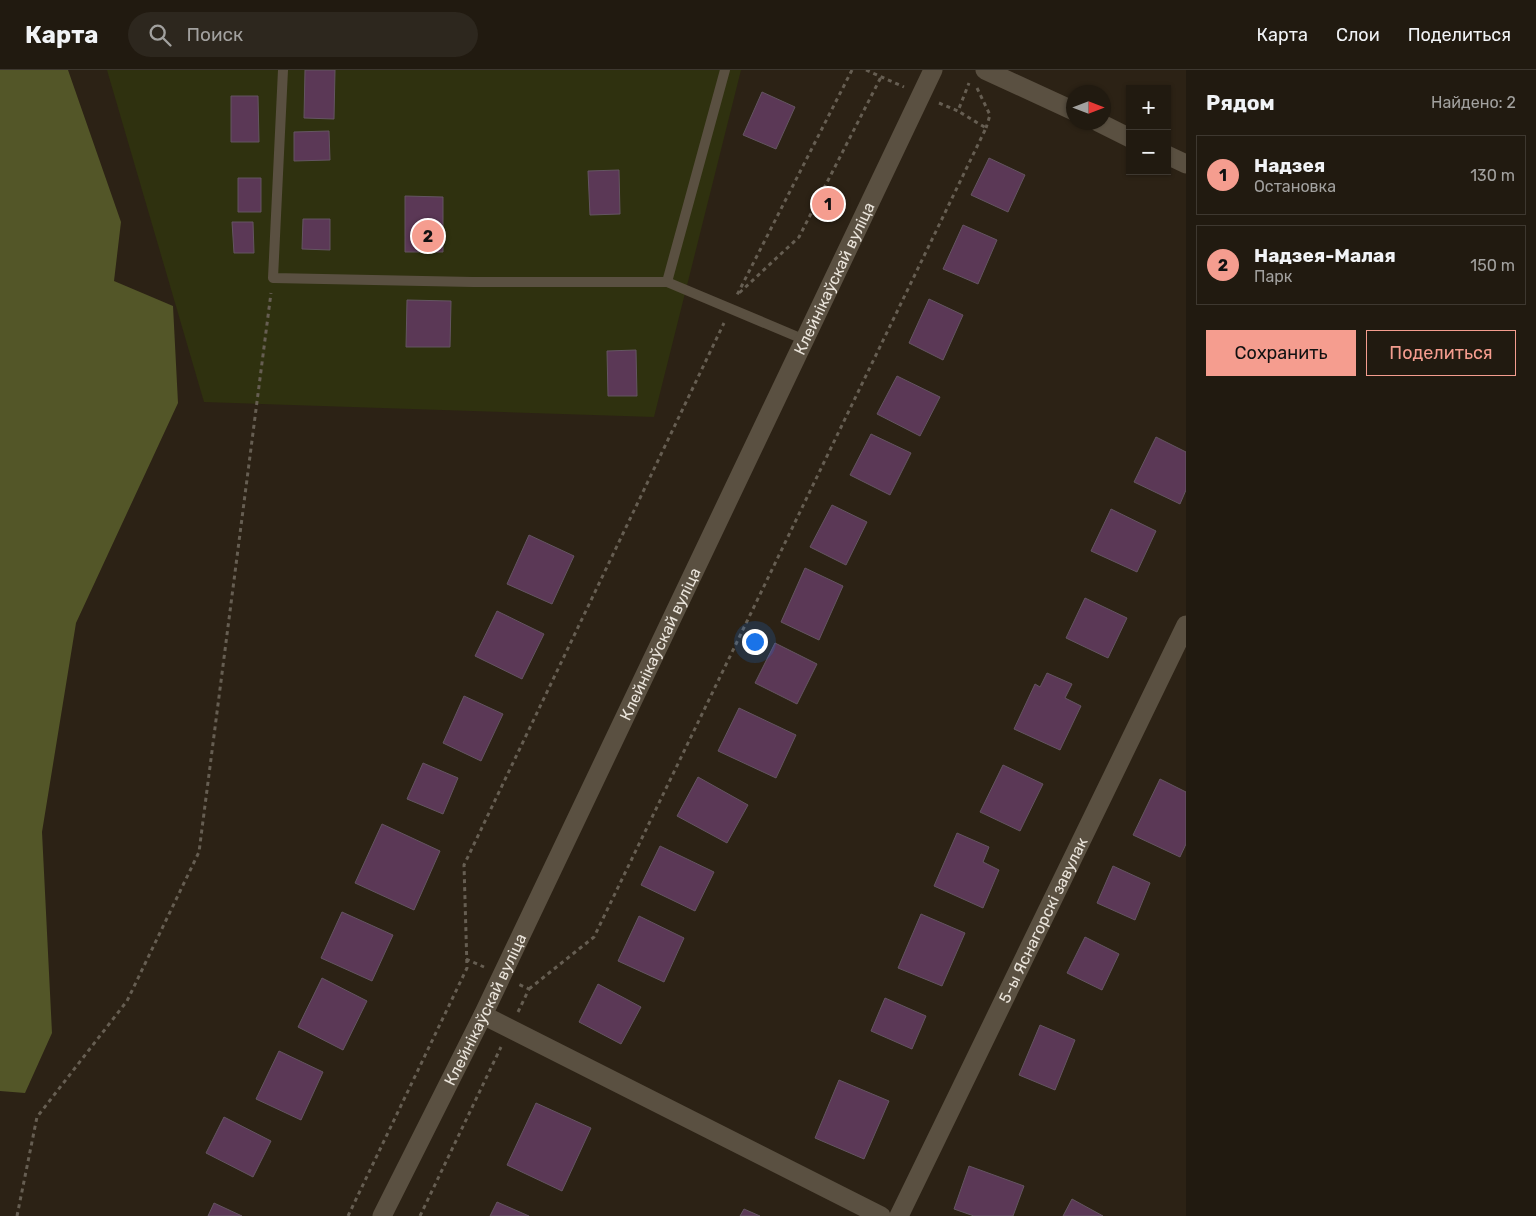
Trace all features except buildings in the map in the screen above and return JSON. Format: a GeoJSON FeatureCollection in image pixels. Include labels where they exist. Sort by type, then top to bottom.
{"type":"FeatureCollection","features":[{"type":"Feature","properties":{"kind":"street","name":"Клейнікаўскай вуліца"},"geometry":{"type":"LineString","coordinates":[[382,1216],[502,976],[933,70]]}},
{"type":"Feature","properties":{"kind":"street"},"geometry":{"type":"LineString","coordinates":[[978,73],[1066,108]]}},
{"type":"Feature","properties":{"kind":"street"},"geometry":{"type":"LineString","coordinates":[[1111,128],[1126,136]]}},
{"type":"Feature","properties":{"kind":"street"},"geometry":{"type":"LineString","coordinates":[[1171,157],[1186,164]]}},
{"type":"Feature","properties":{"kind":"street","name":"5-ы Яснагорскі завулак"},"geometry":{"type":"LineString","coordinates":[[899,1216],[1186,625]]}},
{"type":"Feature","properties":{"kind":"street"},"geometry":{"type":"LineString","coordinates":[[483,1015],[881,1216]]}},
{"type":"Feature","properties":{"kind":"lane"},"geometry":{"type":"LineString","coordinates":[[283,70],[273,278],[472,282],[667,282],[806,340]]}},
{"type":"Feature","properties":{"kind":"lane"},"geometry":{"type":"LineString","coordinates":[[667,282],[725,70]]}},
{"type":"Feature","properties":{"kind":"path"},"geometry":{"type":"LineString","coordinates":[[348,1216],[466,968],[464,865],[737,295],[852,70]]}},
{"type":"Feature","properties":{"kind":"path"},"geometry":{"type":"LineString","coordinates":[[420,1216],[529,990],[594,937],[986,128],[990,115],[978,73]]}},
{"type":"Feature","properties":{"kind":"path"},"geometry":{"type":"LineString","coordinates":[[737,295],[800,237],[882,77]]}},
{"type":"Feature","properties":{"kind":"path"},"geometry":{"type":"LineString","coordinates":[[958,111],[986,128]]}},
{"type":"Feature","properties":{"kind":"path"},"geometry":{"type":"LineString","coordinates":[[17,1216],[37,1117],[127,1001],[199,852],[273,278]]}},
{"type":"Feature","properties":{"kind":"path"},"geometry":{"type":"LineString","coordinates":[[466,959],[529,990]]}},
{"type":"Feature","properties":{"kind":"green space"},"geometry":{"type":"Polygon","coordinates":[[[0,70],[68,70],[121,222],[114,281],[173,306],[178,403],[76,623],[42,832],[52,1033],[25,1093],[0,1091],[0,70]]]}},
{"type":"Feature","properties":{"kind":"green space"},"geometry":{"type":"Polygon","coordinates":[[[107,70],[741,70],[654,417],[204,402],[107,70]]]}},
{"type":"Feature","properties":{"kind":"place","name":"Надзея"},"geometry":{"type":"Point","coordinates":[828,204]}},
{"type":"Feature","properties":{"kind":"place","name":"Надзея-Малая"},"geometry":{"type":"Point","coordinates":[428,236]}}]}
